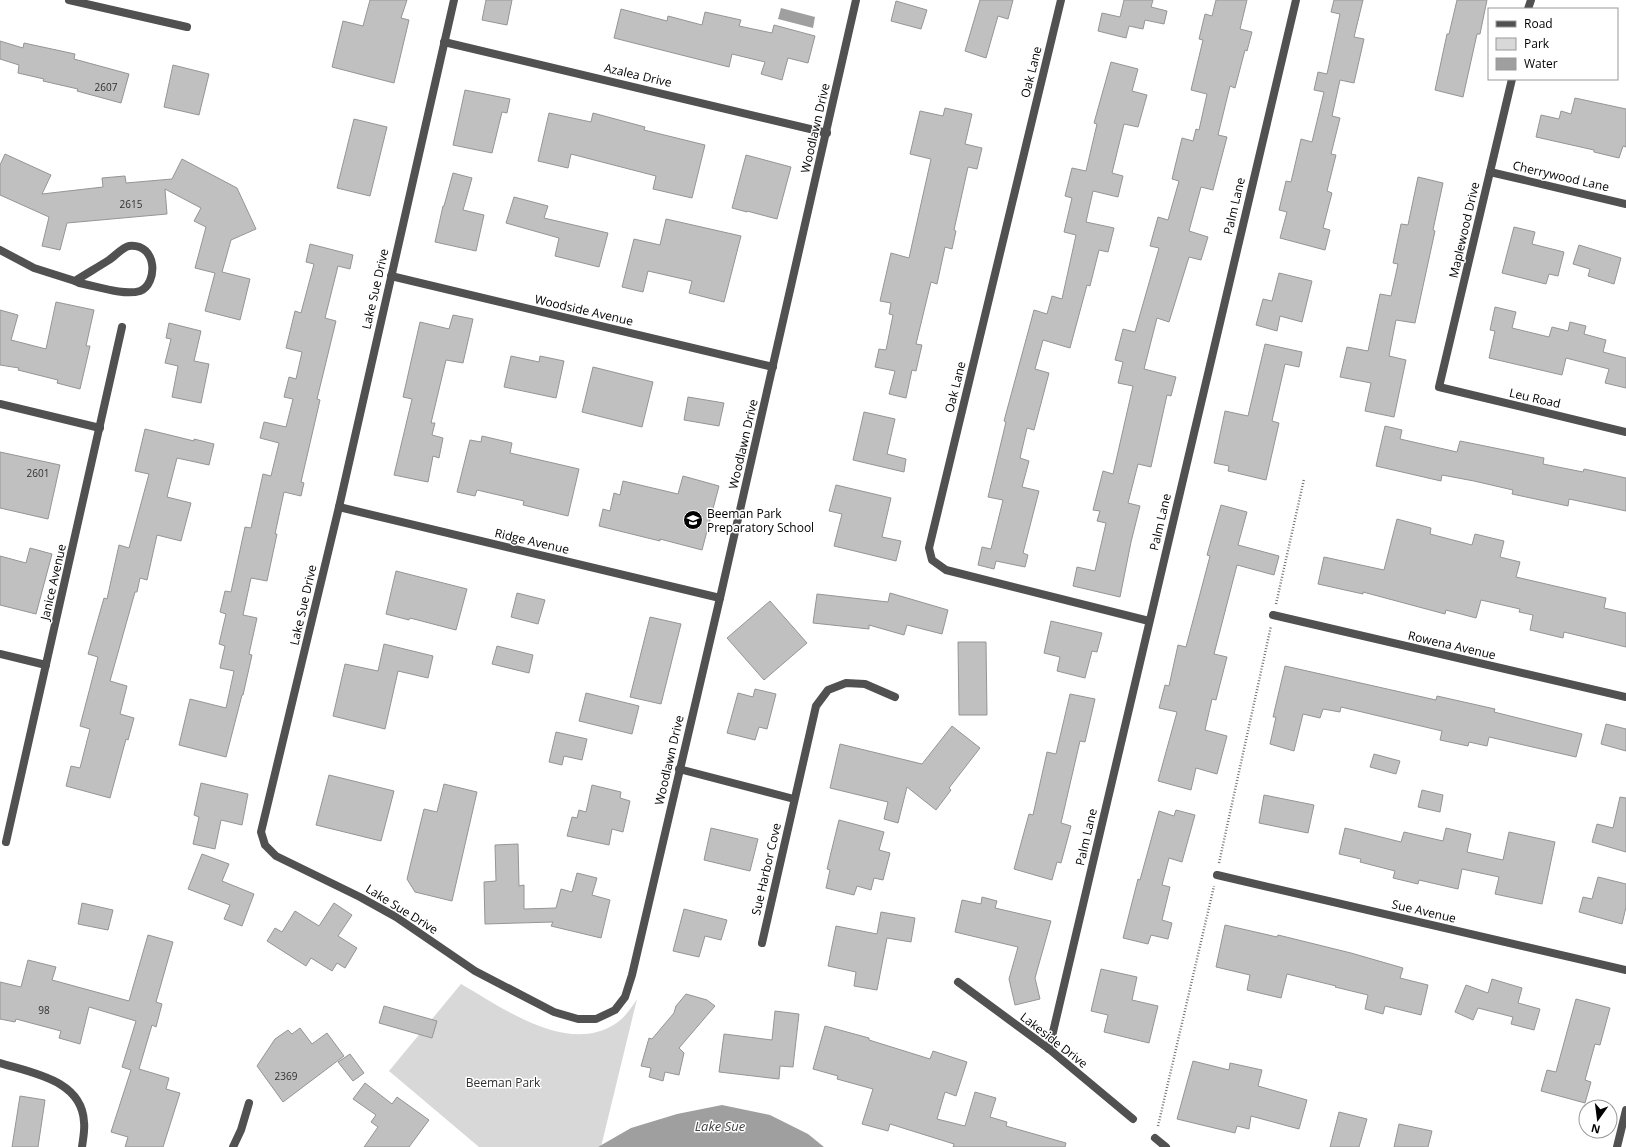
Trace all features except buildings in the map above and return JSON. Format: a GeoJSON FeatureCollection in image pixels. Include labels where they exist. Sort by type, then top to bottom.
{"type":"FeatureCollection","features":[{"type":"Feature","properties":{"kind":"street"},"geometry":{"type":"LineString","coordinates":[[69,0],[187,27]]}},
{"type":"Feature","properties":{"kind":"street","name":"Lake Sue Drive"},"geometry":{"type":"LineString","coordinates":[[454,0],[338,508],[261,832],[264,846],[276,856],[360,897],[396,917],[481,975],[554,1012],[578,1019],[596,1019]]}},
{"type":"Feature","properties":{"kind":"street","name":"Woodlawn Drive"},"geometry":{"type":"LineString","coordinates":[[596,1019],[615,1010],[625,998],[632,975],[720,598],[856,0]]}},
{"type":"Feature","properties":{"kind":"street","name":"Oak Lane"},"geometry":{"type":"LineString","coordinates":[[1061,0],[929,548],[932,560],[946,570],[1149,621]]}},
{"type":"Feature","properties":{"kind":"street","name":"Palm Lane"},"geometry":{"type":"LineString","coordinates":[[1048,1049],[1296,0]]}},
{"type":"Feature","properties":{"kind":"street","name":"Azalea Drive"},"geometry":{"type":"LineString","coordinates":[[444,42],[826,133]]}},
{"type":"Feature","properties":{"kind":"street","name":"Maplewood Drive"},"geometry":{"type":"LineString","coordinates":[[1439,387],[1512,80]]}},
{"type":"Feature","properties":{"kind":"street","name":"Cherrywood Lane"},"geometry":{"type":"LineString","coordinates":[[1490,172],[1626,204]]}},
{"type":"Feature","properties":{"kind":"street"},"geometry":{"type":"LineString","coordinates":[[0,250],[34,268],[75,281],[128,293],[142,290],[148,282],[153,269],[151,256],[141,247],[128,246],[75,281]]}},
{"type":"Feature","properties":{"kind":"street","name":"Woodside Avenue"},"geometry":{"type":"LineString","coordinates":[[390,276],[773,367]]}},
{"type":"Feature","properties":{"kind":"street","name":"Janice Avenue"},"geometry":{"type":"LineString","coordinates":[[6,842],[122,327]]}},
{"type":"Feature","properties":{"kind":"street","name":"Leu Road"},"geometry":{"type":"LineString","coordinates":[[1439,387],[1626,432]]}},
{"type":"Feature","properties":{"kind":"street"},"geometry":{"type":"LineString","coordinates":[[0,404],[100,428]]}},
{"type":"Feature","properties":{"kind":"street","name":"Ridge Avenue"},"geometry":{"type":"LineString","coordinates":[[338,508],[720,598]]}},
{"type":"Feature","properties":{"kind":"street","name":"Rowena Avenue"},"geometry":{"type":"LineString","coordinates":[[1273,615],[1626,697]]}},
{"type":"Feature","properties":{"kind":"street"},"geometry":{"type":"LineString","coordinates":[[0,654],[46,665]]}},
{"type":"Feature","properties":{"kind":"street","name":"Sue Harbor Cove"},"geometry":{"type":"LineString","coordinates":[[762,943],[816,706],[828,690],[846,683],[865,684],[895,697]]}},
{"type":"Feature","properties":{"kind":"street"},"geometry":{"type":"LineString","coordinates":[[679,769],[794,800]]}},
{"type":"Feature","properties":{"kind":"street","name":"Sue Avenue"},"geometry":{"type":"LineString","coordinates":[[1217,875],[1626,970]]}},
{"type":"Feature","properties":{"kind":"street","name":"Lakeside Drive"},"geometry":{"type":"LineString","coordinates":[[958,982],[1048,1049],[1133,1120]]}},
{"type":"Feature","properties":{"kind":"street"},"geometry":{"type":"LineString","coordinates":[[0,1063],[48,1078],[66,1087],[80,1103],[84,1122],[82,1147]]}},
{"type":"Feature","properties":{"kind":"street"},"geometry":{"type":"LineString","coordinates":[[233,1147],[241,1130],[249,1103]]}},
{"type":"Feature","properties":{"kind":"street"},"geometry":{"type":"LineString","coordinates":[[1617,1147],[1626,1110]]}},
{"type":"Feature","properties":{"kind":"street"},"geometry":{"type":"LineString","coordinates":[[1155,1138],[1166,1147]]}},
{"type":"Feature","properties":{"kind":"path"},"geometry":{"type":"LineString","coordinates":[[1155,1138],[1217,875],[1304,479]]}},
{"type":"Feature","properties":{"kind":"green space","name":"Beeman Park"},"geometry":{"type":"Polygon","coordinates":[[[461,984],[496,1005],[536,1025],[556,1031],[577,1034],[596,1032],[619,1022],[637,999],[601,1147],[479,1147],[389,1071],[461,984]]]}},
{"type":"Feature","properties":{"kind":"water"},"geometry":{"type":"Polygon","coordinates":[[[781,8],[815,17],[813,28],[778,19],[781,8]]]}},
{"type":"Feature","properties":{"kind":"water","name":"Lake Sue"},"geometry":{"type":"Polygon","coordinates":[[[722,1105],[770,1115],[808,1134],[824,1147],[598,1147],[631,1128],[677,1114],[722,1105]]]}},
{"type":"Feature","properties":{"kind":"place","name":"Beeman Park Preparatory School"},"geometry":{"type":"Point","coordinates":[693,520]}}]}
